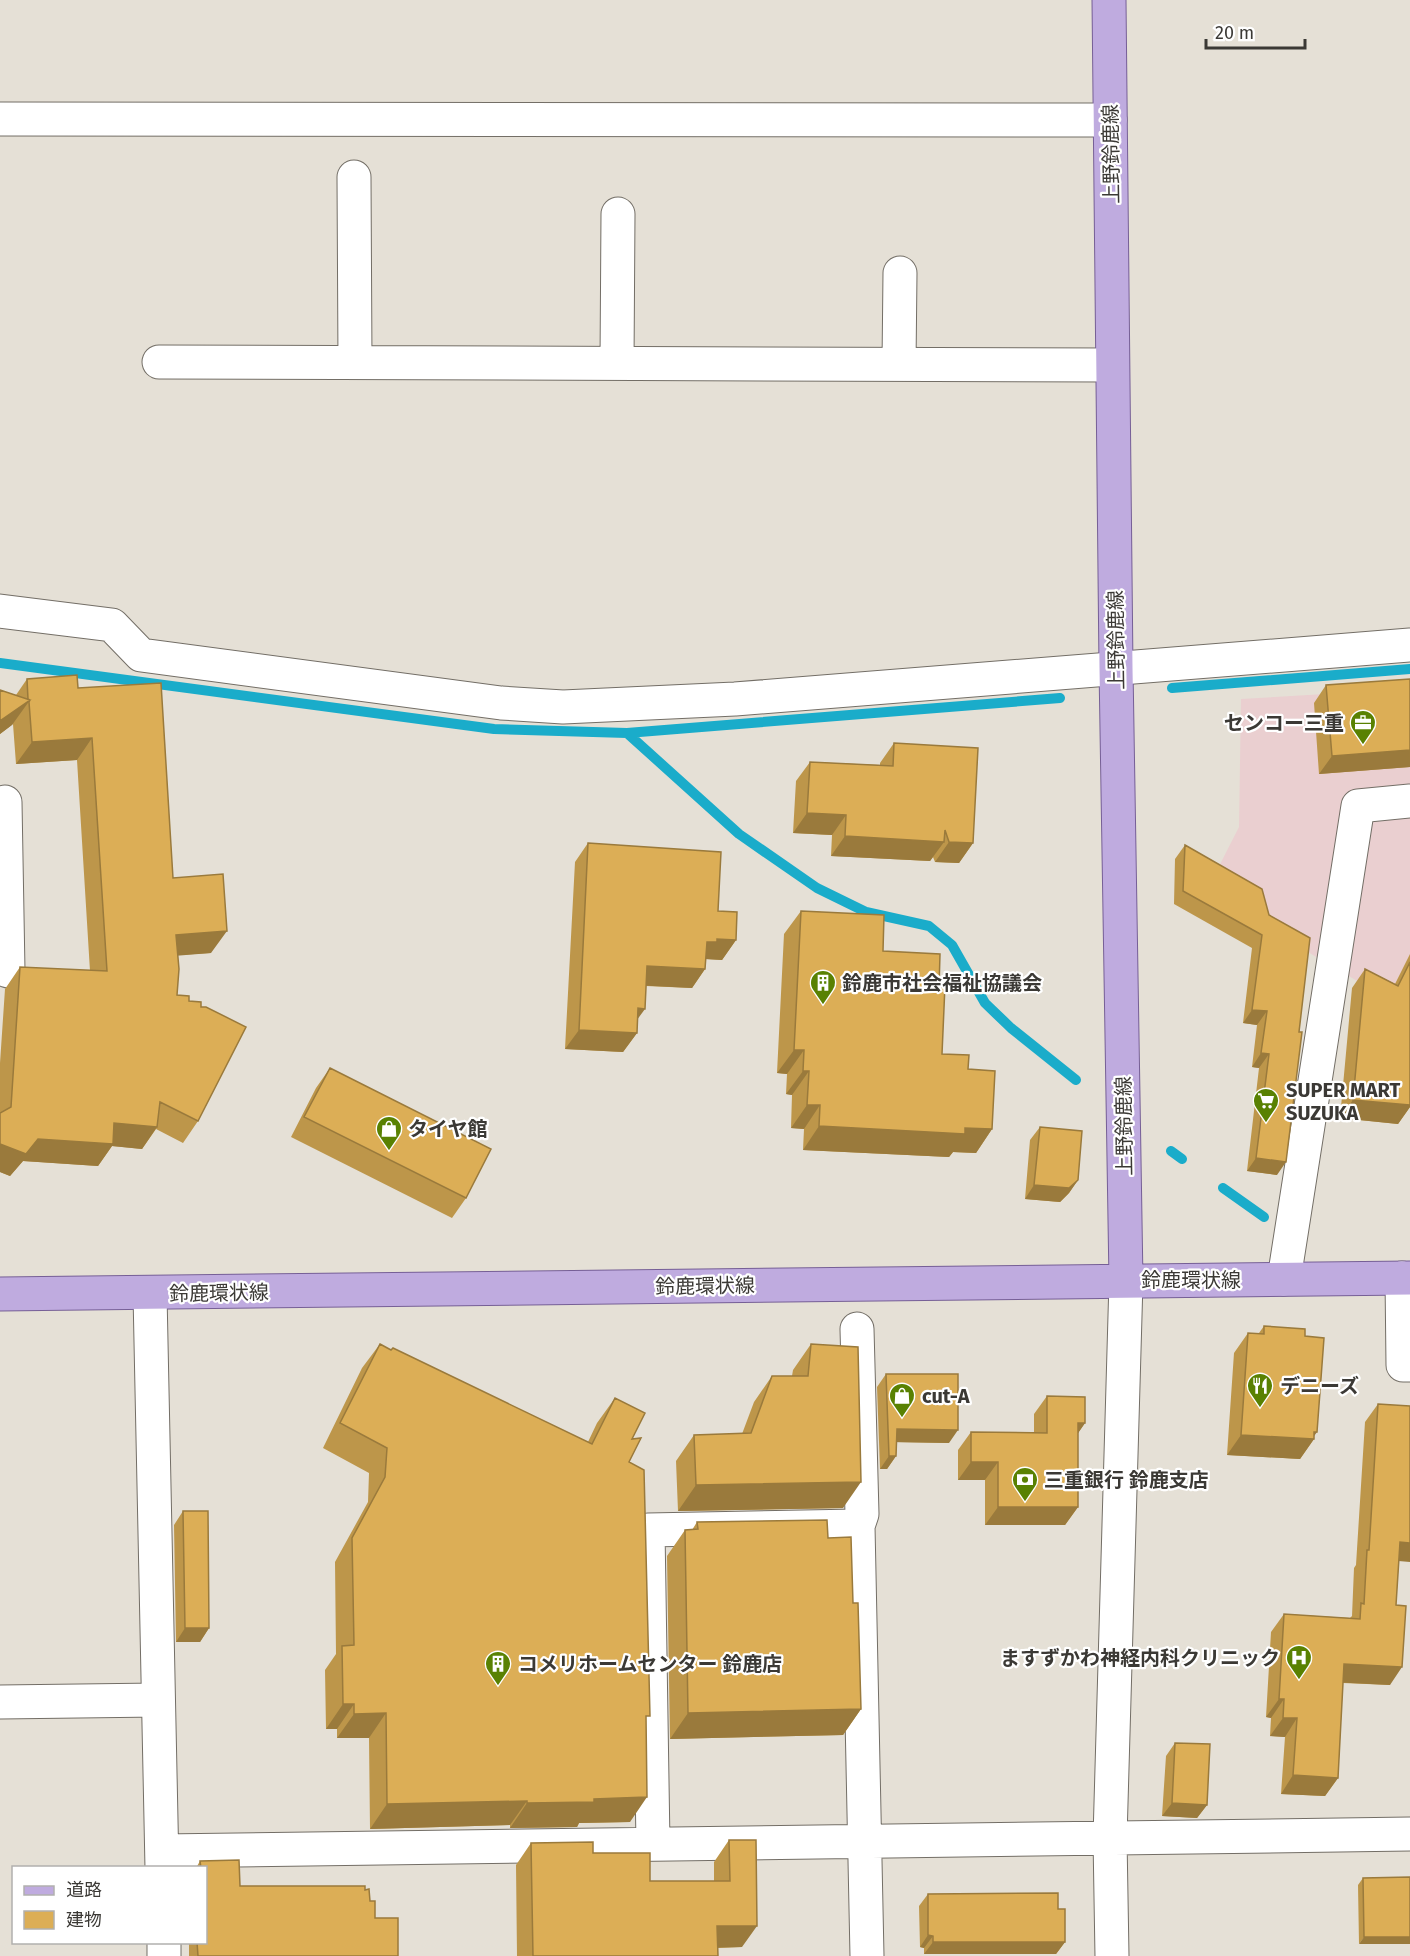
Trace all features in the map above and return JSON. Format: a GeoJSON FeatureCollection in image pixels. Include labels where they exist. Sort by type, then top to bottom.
{"type":"FeatureCollection","features":[{"type":"Feature","properties":{"kind":"main road","name":"上野鈴鹿線"},"geometry":{"type":"LineString","coordinates":[[1108,0],[1126,1281]]}},
{"type":"Feature","properties":{"kind":"main road","name":"鈴鹿環状線"},"geometry":{"type":"LineString","coordinates":[[0,1294],[1406,1278]]}},
{"type":"Feature","properties":{"kind":"street"},"geometry":{"type":"LineString","coordinates":[[0,119],[1110,120]]}},
{"type":"Feature","properties":{"kind":"street"},"geometry":{"type":"LineString","coordinates":[[354,177],[355,362]]}},
{"type":"Feature","properties":{"kind":"street"},"geometry":{"type":"LineString","coordinates":[[617,363],[618,214]]}},
{"type":"Feature","properties":{"kind":"street"},"geometry":{"type":"LineString","coordinates":[[899,364],[900,273]]}},
{"type":"Feature","properties":{"kind":"street"},"geometry":{"type":"LineString","coordinates":[[159,362],[1112,365]]}},
{"type":"Feature","properties":{"kind":"street"},"geometry":{"type":"LineString","coordinates":[[0,610],[112,625],[141,655],[501,703],[563,707],[735,699],[1410,645]]}},
{"type":"Feature","properties":{"kind":"street"},"geometry":{"type":"LineString","coordinates":[[1284,1280],[1358,806],[1410,801]]}},
{"type":"Feature","properties":{"kind":"street"},"geometry":{"type":"LineString","coordinates":[[5,802],[8,971]]}},
{"type":"Feature","properties":{"kind":"street"},"geometry":{"type":"LineString","coordinates":[[1406,1278],[1403,1365],[1410,1365]]}},
{"type":"Feature","properties":{"kind":"street"},"geometry":{"type":"LineString","coordinates":[[1112,1956],[1110,1838],[1126,1281]]}},
{"type":"Feature","properties":{"kind":"street"},"geometry":{"type":"LineString","coordinates":[[150,1294],[162,1859],[653,1844],[1410,1834]]}},
{"type":"Feature","properties":{"kind":"street"},"geometry":{"type":"LineString","coordinates":[[857,1329],[862,1514],[858,1526],[867,1956]]}},
{"type":"Feature","properties":{"kind":"street"},"geometry":{"type":"LineString","coordinates":[[653,1844],[648,1530],[858,1526]]}},
{"type":"Feature","properties":{"kind":"street"},"geometry":{"type":"LineString","coordinates":[[0,1702],[158,1700]]}},
{"type":"Feature","properties":{"kind":"shaded area"},"geometry":{"type":"Polygon","coordinates":[[[1410,689],[1410,1012],[1262,925],[1214,876],[1239,827],[1241,699],[1410,689]]]}},
{"type":"Feature","properties":{"kind":"building"},"geometry":{"type":"Polygon","coordinates":[[[77,675],[78,688],[161,683],[173,878],[223,874],[227,931],[176,935],[179,969],[177,995],[189,996],[189,1001],[201,1002],[201,1007],[206,1007],[246,1027],[198,1121],[160,1102],[157,1127],[114,1123],[113,1144],[38,1139],[26,1154],[0,1144],[0,1113],[11,1107],[20,967],[107,971],[92,738],[32,742],[27,679],[77,675]]]}},
{"type":"Feature","properties":{"kind":"building","name":"センコー三重"},"geometry":{"type":"Polygon","coordinates":[[[1410,679],[1410,750],[1332,756],[1326,685],[1410,679]]]}},
{"type":"Feature","properties":{"kind":"building"},"geometry":{"type":"Polygon","coordinates":[[[0,690],[30,700],[0,721],[0,690]]]}},
{"type":"Feature","properties":{"kind":"building"},"geometry":{"type":"Polygon","coordinates":[[[894,743],[978,748],[973,843],[949,842],[945,830],[944,842],[845,836],[846,815],[807,813],[810,762],[893,766],[894,743]]]}},
{"type":"Feature","properties":{"kind":"building"},"geometry":{"type":"Polygon","coordinates":[[[588,843],[721,852],[718,911],[737,912],[736,940],[717,939],[717,942],[707,942],[705,969],[647,966],[645,1009],[638,1008],[637,1033],[579,1030],[588,843]]]}},
{"type":"Feature","properties":{"kind":"building"},"geometry":{"type":"Polygon","coordinates":[[[1185,845],[1262,889],[1269,915],[1310,938],[1299,1032],[1302,1032],[1286,1162],[1256,1158],[1269,1054],[1261,1053],[1267,1011],[1252,1010],[1262,935],[1183,891],[1185,845]]]}},
{"type":"Feature","properties":{"kind":"building"},"geometry":{"type":"Polygon","coordinates":[[[801,911],[884,915],[883,951],[940,954],[939,989],[945,985],[942,1054],[969,1055],[968,1069],[995,1071],[992,1129],[965,1128],[965,1134],[819,1126],[820,1105],[807,1105],[809,1071],[803,1071],[804,1050],[794,1050],[801,911]]]}},
{"type":"Feature","properties":{"kind":"building"},"geometry":{"type":"Polygon","coordinates":[[[1410,962],[1410,1105],[1353,1100],[1365,969],[1398,986],[1410,962]]]}},
{"type":"Feature","properties":{"kind":"building"},"geometry":{"type":"Polygon","coordinates":[[[330,1068],[491,1149],[466,1198],[304,1117],[330,1068]]]}},
{"type":"Feature","properties":{"kind":"building"},"geometry":{"type":"Polygon","coordinates":[[[1040,1127],[1082,1131],[1078,1180],[1069,1188],[1034,1185],[1040,1127]]]}},
{"type":"Feature","properties":{"kind":"building"},"geometry":{"type":"Polygon","coordinates":[[[1264,1326],[1305,1329],[1305,1336],[1324,1338],[1317,1432],[1314,1432],[1314,1439],[1241,1435],[1248,1333],[1264,1334],[1264,1326]]]}},
{"type":"Feature","properties":{"kind":"building","name":"コメリホームセンター 鈴鹿店"},"geometry":{"type":"Polygon","coordinates":[[[380,1344],[391,1350],[393,1348],[592,1444],[615,1398],[645,1413],[632,1439],[641,1438],[629,1462],[644,1470],[650,1716],[646,1716],[647,1797],[594,1799],[594,1802],[387,1804],[386,1713],[354,1714],[354,1704],[343,1704],[342,1646],[354,1645],[352,1538],[385,1477],[387,1448],[340,1423],[380,1344]]]}},
{"type":"Feature","properties":{"kind":"building"},"geometry":{"type":"Polygon","coordinates":[[[811,1344],[858,1347],[861,1482],[696,1485],[694,1435],[751,1433],[772,1376],[808,1376],[811,1344]]]}},
{"type":"Feature","properties":{"kind":"building"},"geometry":{"type":"Polygon","coordinates":[[[886,1374],[958,1374],[958,1430],[897,1429],[896,1456],[889,1456],[886,1374]]]}},
{"type":"Feature","properties":{"kind":"building"},"geometry":{"type":"Polygon","coordinates":[[[1047,1396],[1085,1397],[1085,1423],[1078,1423],[1078,1507],[998,1507],[998,1462],[971,1462],[971,1432],[1047,1433],[1047,1396]]]}},
{"type":"Feature","properties":{"kind":"building"},"geometry":{"type":"Polygon","coordinates":[[[1378,1404],[1410,1406],[1410,1543],[1400,1542],[1396,1605],[1406,1606],[1402,1667],[1344,1664],[1338,1778],[1293,1775],[1297,1718],[1283,1718],[1284,1699],[1279,1699],[1284,1614],[1360,1619],[1361,1603],[1364,1604],[1367,1550],[1369,1550],[1378,1404]]]}},
{"type":"Feature","properties":{"kind":"building"},"geometry":{"type":"Polygon","coordinates":[[[183,1511],[208,1511],[209,1628],[185,1628],[183,1511]]]}},
{"type":"Feature","properties":{"kind":"building"},"geometry":{"type":"Polygon","coordinates":[[[827,1520],[828,1538],[851,1537],[853,1603],[858,1603],[861,1709],[688,1713],[685,1530],[698,1529],[697,1522],[827,1520]]]}},
{"type":"Feature","properties":{"kind":"building"},"geometry":{"type":"Polygon","coordinates":[[[1175,1743],[1210,1744],[1207,1805],[1172,1803],[1175,1743]]]}},
{"type":"Feature","properties":{"kind":"building"},"geometry":{"type":"Polygon","coordinates":[[[729,1840],[756,1840],[757,1926],[717,1926],[718,1956],[533,1956],[531,1843],[593,1842],[593,1853],[650,1853],[650,1881],[730,1881],[729,1840]]]}},
{"type":"Feature","properties":{"kind":"building"},"geometry":{"type":"Polygon","coordinates":[[[239,1860],[240,1886],[365,1886],[365,1890],[369,1889],[370,1901],[375,1901],[375,1918],[398,1918],[398,1956],[198,1956],[197,1944],[207,1944],[207,1866],[201,1866],[200,1861],[239,1860]]]}},
{"type":"Feature","properties":{"kind":"building"},"geometry":{"type":"Polygon","coordinates":[[[1410,1877],[1410,1937],[1364,1937],[1363,1878],[1410,1877]]]}},
{"type":"Feature","properties":{"kind":"building"},"geometry":{"type":"Polygon","coordinates":[[[1058,1893],[1058,1909],[1065,1909],[1065,1942],[933,1942],[933,1936],[928,1935],[928,1894],[1058,1893]]]}},
{"type":"Feature","properties":{"kind":"waterway"},"geometry":{"type":"LineString","coordinates":[[0,663],[494,729],[627,733],[1060,698]]}},
{"type":"Feature","properties":{"kind":"waterway"},"geometry":{"type":"LineString","coordinates":[[1172,688],[1410,669]]}},
{"type":"Feature","properties":{"kind":"waterway"},"geometry":{"type":"LineString","coordinates":[[627,733],[739,834],[817,888],[866,912],[929,926],[952,945],[985,1003],[1011,1028],[1076,1080]]}},
{"type":"Feature","properties":{"kind":"waterway"},"geometry":{"type":"LineString","coordinates":[[1171,1151],[1182,1159]]}},
{"type":"Feature","properties":{"kind":"waterway"},"geometry":{"type":"LineString","coordinates":[[1223,1188],[1264,1217]]}},
{"type":"Feature","properties":{"kind":"place","name":"センコー三重"},"geometry":{"type":"Point","coordinates":[1363,746]}},
{"type":"Feature","properties":{"kind":"place","name":"鈴鹿市社会福祉協議会"},"geometry":{"type":"Point","coordinates":[823,1006]}},
{"type":"Feature","properties":{"kind":"place","name":"SUPER MART SUZUKA"},"geometry":{"type":"Point","coordinates":[1266,1124]}},
{"type":"Feature","properties":{"kind":"place","name":"タイヤ館"},"geometry":{"type":"Point","coordinates":[389,1152]}},
{"type":"Feature","properties":{"kind":"place","name":"デニーズ"},"geometry":{"type":"Point","coordinates":[1260,1409]}},
{"type":"Feature","properties":{"kind":"place","name":"cut-A"},"geometry":{"type":"Point","coordinates":[902,1419]}},
{"type":"Feature","properties":{"kind":"place","name":"三重銀行 鈴鹿支店"},"geometry":{"type":"Point","coordinates":[1025,1503]}},
{"type":"Feature","properties":{"kind":"place","name":"ますずかわ神経内科クリニック"},"geometry":{"type":"Point","coordinates":[1299,1681]}},
{"type":"Feature","properties":{"kind":"place","name":"コメリホームセンター 鈴鹿店"},"geometry":{"type":"Point","coordinates":[498,1687]}}]}
